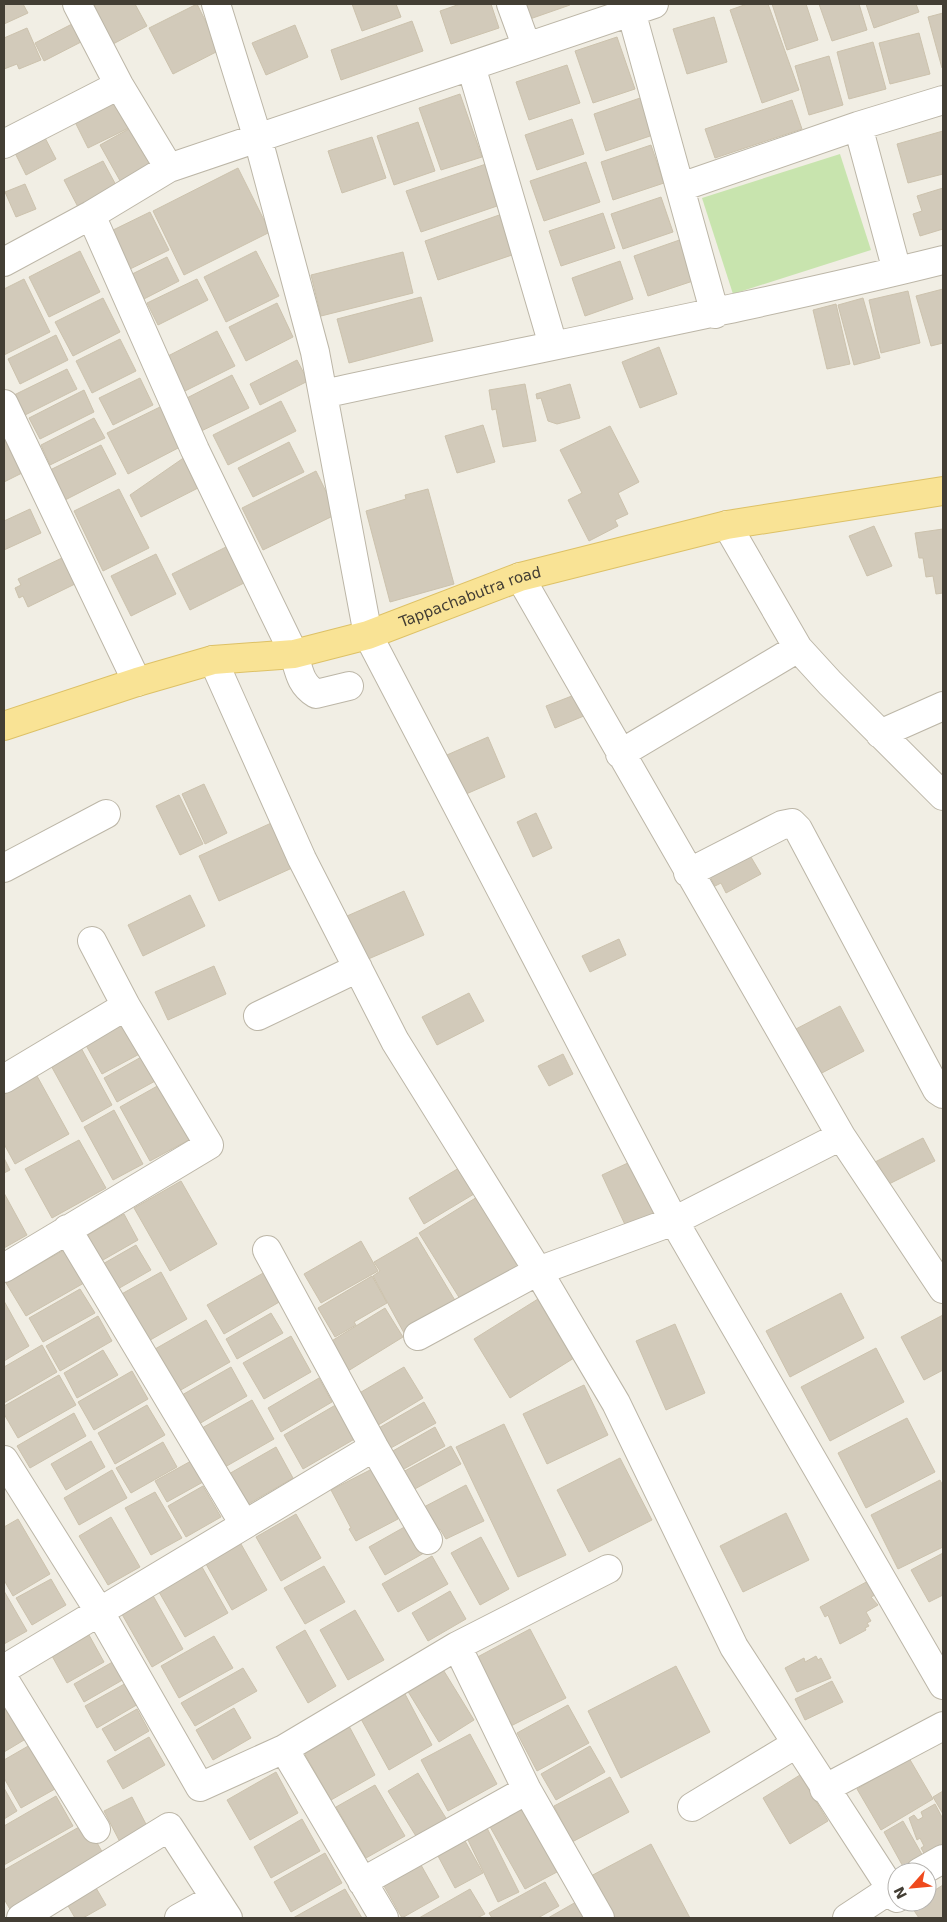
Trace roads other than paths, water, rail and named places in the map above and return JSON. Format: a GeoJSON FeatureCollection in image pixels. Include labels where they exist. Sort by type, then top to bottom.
{"type":"FeatureCollection","features":[{"type":"Feature","properties":{"kind":"main road","name":"Tappachabutra road"},"geometry":{"type":"LineString","coordinates":[[4,726],[137,682],[214,660],[294,654],[368,635],[520,577],[727,525],[943,491]]}},
{"type":"Feature","properties":{"kind":"street"},"geometry":{"type":"LineString","coordinates":[[77,4],[119,85],[169,168]]}},
{"type":"Feature","properties":{"kind":"street"},"geometry":{"type":"LineString","coordinates":[[216,4],[258,139],[315,352],[368,635],[674,1221],[943,1684]]}},
{"type":"Feature","properties":{"kind":"street"},"geometry":{"type":"LineString","coordinates":[[511,4],[526,45]]}},
{"type":"Feature","properties":{"kind":"street"},"geometry":{"type":"LineString","coordinates":[[4,262],[92,215],[169,168],[471,66],[526,45],[642,8],[681,187],[715,314]]}},
{"type":"Feature","properties":{"kind":"street"},"geometry":{"type":"LineString","coordinates":[[471,66],[553,344]]}},
{"type":"Feature","properties":{"kind":"street"},"geometry":{"type":"LineString","coordinates":[[4,144],[119,85]]}},
{"type":"Feature","properties":{"kind":"street"},"geometry":{"type":"LineString","coordinates":[[681,187],[858,126],[943,100]]}},
{"type":"Feature","properties":{"kind":"street"},"geometry":{"type":"LineString","coordinates":[[858,126],[897,271]]}},
{"type":"Feature","properties":{"kind":"street"},"geometry":{"type":"LineString","coordinates":[[92,215],[195,450],[294,654],[301,679],[307,688],[316,694],[349,686]]}},
{"type":"Feature","properties":{"kind":"street"},"geometry":{"type":"LineString","coordinates":[[323,394],[553,344],[715,314],[943,260]]}},
{"type":"Feature","properties":{"kind":"street"},"geometry":{"type":"LineString","coordinates":[[4,404],[137,682]]}},
{"type":"Feature","properties":{"kind":"street"},"geometry":{"type":"LineString","coordinates":[[727,525],[798,648],[880,734],[943,796]]}},
{"type":"Feature","properties":{"kind":"street"},"geometry":{"type":"LineString","coordinates":[[520,577],[688,873],[841,1136],[943,1290]]}},
{"type":"Feature","properties":{"kind":"street"},"geometry":{"type":"LineString","coordinates":[[620,754],[798,648]]}},
{"type":"Feature","properties":{"kind":"street"},"geometry":{"type":"LineString","coordinates":[[214,660],[302,858],[395,1040],[538,1271],[616,1403],[734,1647],[824,1789],[887,1880]]}},
{"type":"Feature","properties":{"kind":"street"},"geometry":{"type":"LineString","coordinates":[[880,734],[943,706]]}},
{"type":"Feature","properties":{"kind":"street"},"geometry":{"type":"LineString","coordinates":[[4,868],[106,814]]}},
{"type":"Feature","properties":{"kind":"street"},"geometry":{"type":"LineString","coordinates":[[688,873],[782,825],[792,823],[798,828],[937,1090],[943,1094]]}},
{"type":"Feature","properties":{"kind":"street"},"geometry":{"type":"LineString","coordinates":[[4,1268],[209,1145],[126,1006],[92,940]]}},
{"type":"Feature","properties":{"kind":"street"},"geometry":{"type":"LineString","coordinates":[[258,1016],[358,968]]}},
{"type":"Feature","properties":{"kind":"street"},"geometry":{"type":"LineString","coordinates":[[4,1079],[126,1006]]}},
{"type":"Feature","properties":{"kind":"street"},"geometry":{"type":"LineString","coordinates":[[418,1336],[538,1271],[674,1221],[841,1136]]}},
{"type":"Feature","properties":{"kind":"street"},"geometry":{"type":"LineString","coordinates":[[67,1229],[244,1524]]}},
{"type":"Feature","properties":{"kind":"street"},"geometry":{"type":"LineString","coordinates":[[267,1250],[374,1447],[428,1540]]}},
{"type":"Feature","properties":{"kind":"street"},"geometry":{"type":"LineString","coordinates":[[4,1669],[374,1447]]}},
{"type":"Feature","properties":{"kind":"street"},"geometry":{"type":"LineString","coordinates":[[5,1464],[99,1611],[200,1788],[284,1748],[457,1646],[608,1569]]}},
{"type":"Feature","properties":{"kind":"street"},"geometry":{"type":"LineString","coordinates":[[457,1646],[527,1790],[600,1918]]}},
{"type":"Feature","properties":{"kind":"street"},"geometry":{"type":"LineString","coordinates":[[4,1678],[96,1829]]}},
{"type":"Feature","properties":{"kind":"street"},"geometry":{"type":"LineString","coordinates":[[824,1789],[943,1726]]}},
{"type":"Feature","properties":{"kind":"street"},"geometry":{"type":"LineString","coordinates":[[692,1807],[796,1744]]}},
{"type":"Feature","properties":{"kind":"street"},"geometry":{"type":"LineString","coordinates":[[284,1748],[384,1918]]}},
{"type":"Feature","properties":{"kind":"street"},"geometry":{"type":"LineString","coordinates":[[362,1882],[527,1790]]}},
{"type":"Feature","properties":{"kind":"street"},"geometry":{"type":"LineString","coordinates":[[21,1918],[170,1827],[221,1908],[179,1918]]}},
{"type":"Feature","properties":{"kind":"street"},"geometry":{"type":"LineString","coordinates":[[847,1918],[887,1898]]}}]}
